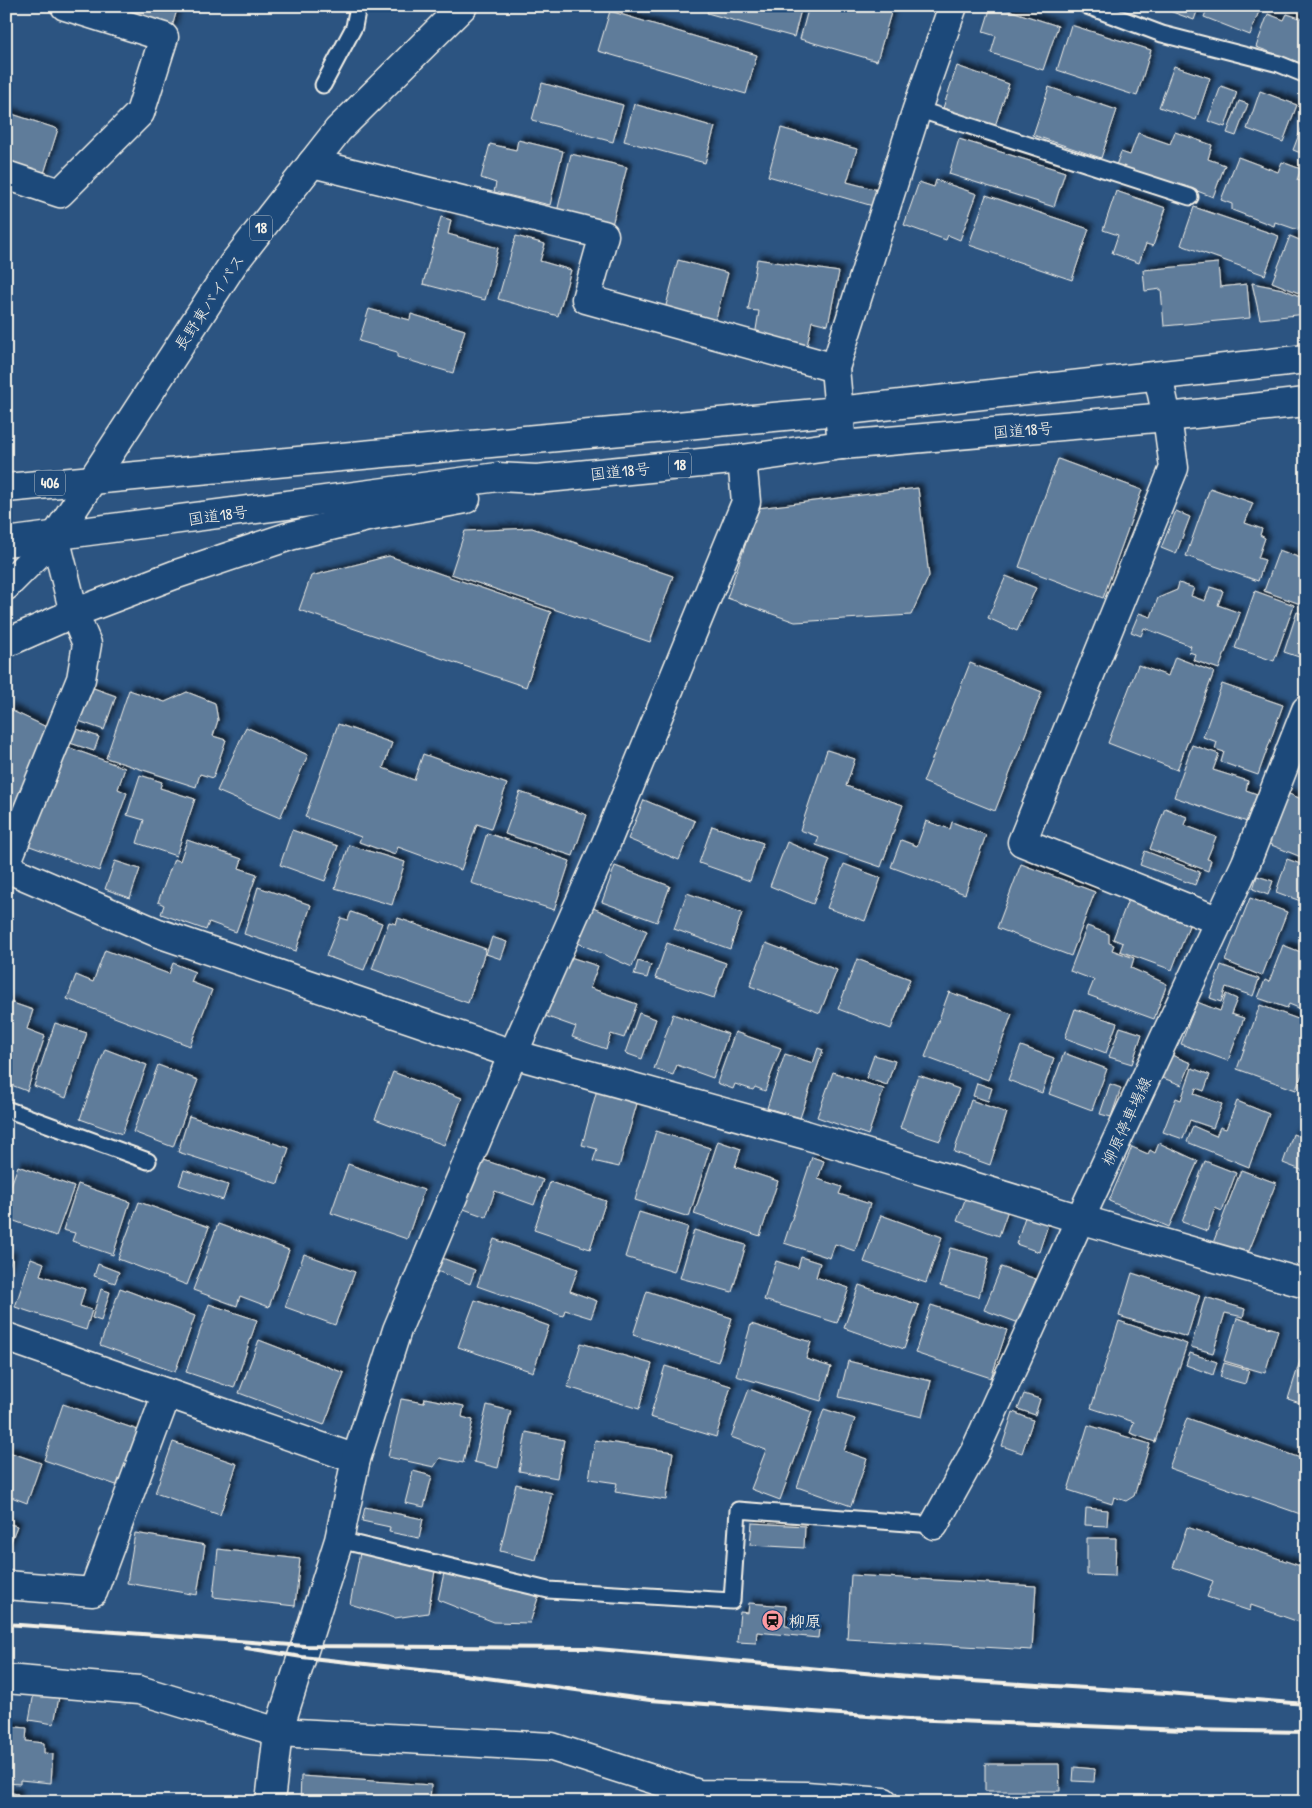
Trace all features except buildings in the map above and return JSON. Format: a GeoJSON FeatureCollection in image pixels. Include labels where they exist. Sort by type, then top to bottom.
{"type":"FeatureCollection","features":[{"type":"Feature","properties":{"kind":"main road"},"geometry":{"type":"LineString","coordinates":[[6,175],[60,192],[140,113],[164,37],[65,6]]}},
{"type":"Feature","properties":{"kind":"main road","name":"長野東バイパス"},"geometry":{"type":"LineString","coordinates":[[94,479],[234,264],[312,163],[338,130],[463,6]]}},
{"type":"Feature","properties":{"kind":"main road"},"geometry":{"type":"LineString","coordinates":[[842,445],[835,368],[917,109],[953,6]]}},
{"type":"Feature","properties":{"kind":"main road"},"geometry":{"type":"LineString","coordinates":[[312,163],[604,235],[586,298],[835,368]]}},
{"type":"Feature","properties":{"kind":"main road"},"geometry":{"type":"LineString","coordinates":[[94,479],[838,411],[1306,359]]}},
{"type":"Feature","properties":{"kind":"main road"},"geometry":{"type":"LineString","coordinates":[[1158,376],[1167,417],[1174,468],[1022,842],[1219,921]]}},
{"type":"Feature","properties":{"kind":"main road","name":"国道18号"},"geometry":{"type":"LineString","coordinates":[[6,542],[498,477],[537,479],[742,459],[842,445],[1167,417],[1306,402]]}},
{"type":"Feature","properties":{"kind":"main road"},"geometry":{"type":"LineString","coordinates":[[270,1802],[278,1732],[339,1540],[356,1459],[396,1330],[513,1054],[607,841],[746,502],[742,459]]}},
{"type":"Feature","properties":{"kind":"main road","name":"406"},"geometry":{"type":"LineString","coordinates":[[6,488],[94,479]]}},
{"type":"Feature","properties":{"kind":"main road","name":"18"},"geometry":{"type":"LineString","coordinates":[[6,586],[55,537],[94,479]]}},
{"type":"Feature","properties":{"kind":"main road"},"geometry":{"type":"LineString","coordinates":[[6,643],[74,613],[174,575],[290,536],[368,517],[505,491],[537,479]]}},
{"type":"Feature","properties":{"kind":"main road"},"geometry":{"type":"LineString","coordinates":[[6,864],[81,680],[87,644],[74,613],[55,537]]}},
{"type":"Feature","properties":{"kind":"main road","name":"柳原停車場線"},"geometry":{"type":"LineString","coordinates":[[934,1526],[980,1442],[1080,1219],[1246,863],[1306,710]]}},
{"type":"Feature","properties":{"kind":"main road"},"geometry":{"type":"LineString","coordinates":[[6,868],[158,933],[513,1054],[806,1135],[1080,1219],[1306,1284]]}},
{"type":"Feature","properties":{"kind":"main road"},"geometry":{"type":"LineString","coordinates":[[6,1337],[356,1459]]}},
{"type":"Feature","properties":{"kind":"main road"},"geometry":{"type":"LineString","coordinates":[[6,1585],[93,1592],[167,1393]]}},
{"type":"Feature","properties":{"kind":"main road"},"geometry":{"type":"LineString","coordinates":[[6,1679],[139,1690],[278,1732],[552,1747],[699,1794],[884,1802]]}},
{"type":"Feature","properties":{"kind":"lane"},"geometry":{"type":"LineString","coordinates":[[322,85],[354,27],[358,6]]}},
{"type":"Feature","properties":{"kind":"lane"},"geometry":{"type":"LineString","coordinates":[[1087,6],[1162,34],[1279,64],[1306,75]]}},
{"type":"Feature","properties":{"kind":"lane"},"geometry":{"type":"LineString","coordinates":[[917,109],[1190,197]]}},
{"type":"Feature","properties":{"kind":"lane"},"geometry":{"type":"LineString","coordinates":[[6,1109],[148,1161]]}},
{"type":"Feature","properties":{"kind":"lane"},"geometry":{"type":"LineString","coordinates":[[339,1540],[548,1590],[732,1601],[738,1510],[934,1526]]}},
{"type":"Feature","properties":{"kind":"railway"},"geometry":{"type":"LineString","coordinates":[[6,1624],[305,1646],[587,1648],[909,1677],[1167,1693],[1306,1704]]}},
{"type":"Feature","properties":{"kind":"railway"},"geometry":{"type":"LineString","coordinates":[[246,1648],[302,1657],[457,1674],[650,1700],[908,1719],[1183,1730],[1306,1732]]}},
{"type":"Feature","properties":{"kind":"place","name":"柳原"},"geometry":{"type":"Point","coordinates":[773,1621]}}]}
